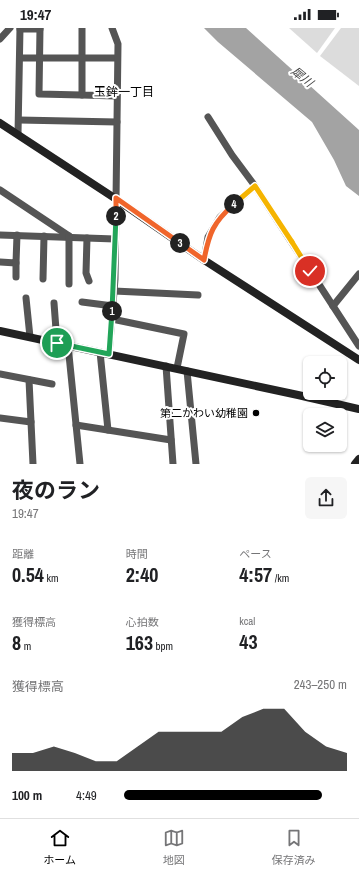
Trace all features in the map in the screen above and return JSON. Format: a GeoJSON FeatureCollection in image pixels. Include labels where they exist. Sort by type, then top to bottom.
{"type":"FeatureCollection","features":[{"type":"Feature","properties":{"kind":"street"},"geometry":{"type":"LineString","coordinates":[[0,39],[10,28]]}},
{"type":"Feature","properties":{"kind":"street"},"geometry":{"type":"LineString","coordinates":[[82,28],[82,95]]}},
{"type":"Feature","properties":{"kind":"street"},"geometry":{"type":"LineString","coordinates":[[109,354],[114,291],[118,44],[112,28]]}},
{"type":"Feature","properties":{"kind":"street"},"geometry":{"type":"LineString","coordinates":[[18,134],[20,29],[40,29],[39,94],[116,96]]}},
{"type":"Feature","properties":{"kind":"street"},"geometry":{"type":"LineString","coordinates":[[20,58],[117,58]]}},
{"type":"Feature","properties":{"kind":"street"},"geometry":{"type":"LineString","coordinates":[[208,117],[232,155],[255,186],[359,346]]}},
{"type":"Feature","properties":{"kind":"street"},"geometry":{"type":"LineString","coordinates":[[19,120],[117,122]]}},
{"type":"Feature","properties":{"kind":"street"},"geometry":{"type":"LineString","coordinates":[[0,123],[116,198],[204,260],[359,360]]}},
{"type":"Feature","properties":{"kind":"street"},"geometry":{"type":"LineString","coordinates":[[204,260],[208,237],[220,217],[255,186]]}},
{"type":"Feature","properties":{"kind":"street"},"geometry":{"type":"LineString","coordinates":[[0,190],[69,236]]}},
{"type":"Feature","properties":{"kind":"street"},"geometry":{"type":"LineString","coordinates":[[0,235],[69,236],[115,239]]}},
{"type":"Feature","properties":{"kind":"street"},"geometry":{"type":"LineString","coordinates":[[16,277],[18,235]]}},
{"type":"Feature","properties":{"kind":"street"},"geometry":{"type":"LineString","coordinates":[[43,280],[44,236]]}},
{"type":"Feature","properties":{"kind":"street"},"geometry":{"type":"LineString","coordinates":[[69,236],[69,284]]}},
{"type":"Feature","properties":{"kind":"street"},"geometry":{"type":"LineString","coordinates":[[87,238],[86,273],[89,280]]}},
{"type":"Feature","properties":{"kind":"street"},"geometry":{"type":"LineString","coordinates":[[0,262],[16,263]]}},
{"type":"Feature","properties":{"kind":"street"},"geometry":{"type":"LineString","coordinates":[[333,306],[359,274]]}},
{"type":"Feature","properties":{"kind":"street"},"geometry":{"type":"LineString","coordinates":[[114,291],[198,295]]}},
{"type":"Feature","properties":{"kind":"street"},"geometry":{"type":"LineString","coordinates":[[26,298],[30,337]]}},
{"type":"Feature","properties":{"kind":"street"},"geometry":{"type":"LineString","coordinates":[[82,302],[113,306]]}},
{"type":"Feature","properties":{"kind":"street"},"geometry":{"type":"LineString","coordinates":[[54,303],[57,343]]}},
{"type":"Feature","properties":{"kind":"street"},"geometry":{"type":"LineString","coordinates":[[112,319],[184,334],[177,368]]}},
{"type":"Feature","properties":{"kind":"street"},"geometry":{"type":"LineString","coordinates":[[0,331],[177,368],[359,409]]}},
{"type":"Feature","properties":{"kind":"street"},"geometry":{"type":"LineString","coordinates":[[68,345],[80,464]]}},
{"type":"Feature","properties":{"kind":"street"},"geometry":{"type":"LineString","coordinates":[[100,352],[108,430]]}},
{"type":"Feature","properties":{"kind":"street"},"geometry":{"type":"LineString","coordinates":[[166,366],[173,464]]}},
{"type":"Feature","properties":{"kind":"street"},"geometry":{"type":"LineString","coordinates":[[187,371],[196,464]]}},
{"type":"Feature","properties":{"kind":"street"},"geometry":{"type":"LineString","coordinates":[[0,374],[52,384]]}},
{"type":"Feature","properties":{"kind":"street"},"geometry":{"type":"LineString","coordinates":[[29,380],[33,464]]}},
{"type":"Feature","properties":{"kind":"street"},"geometry":{"type":"LineString","coordinates":[[0,418],[31,422]]}},
{"type":"Feature","properties":{"kind":"street"},"geometry":{"type":"LineString","coordinates":[[76,425],[172,440]]}},
{"type":"Feature","properties":{"kind":"street"},"geometry":{"type":"LineString","coordinates":[[355,464],[359,459]]}},
{"type":"Feature","properties":{"kind":"shaded area"},"geometry":{"type":"Polygon","coordinates":[[[204,28],[246,28],[359,130],[359,196],[346,186],[334,160],[312,122],[218,42],[204,28]]]}},
{"type":"Feature","properties":{"kind":"shaded area"},"geometry":{"type":"Polygon","coordinates":[[[289,28],[335,28],[317,53],[289,28]]]}},
{"type":"Feature","properties":{"kind":"shaded area"},"geometry":{"type":"Polygon","coordinates":[[[341,28],[359,28],[359,86],[320,56],[341,28]]]}},
{"type":"Feature","properties":{"kind":"place","name":"第二かわい幼稚園"},"geometry":{"type":"Point","coordinates":[256,413]}},
{"type":"Feature","properties":{"kind":"district","name":"玉鉾一丁目"},"geometry":{"type":"Point","coordinates":[124,92]}},
{"type":"Feature","properties":{"kind":"route"},"geometry":{"type":"LineString","coordinates":[[57,343],[109,354],[115,278],[116,198],[204,260],[208,237],[220,217],[255,186],[310,271]]}},
{"type":"Feature","properties":{"kind":"water label","name":"犀川"},"geometry":{"type":"Point","coordinates":[302,77]}}]}
